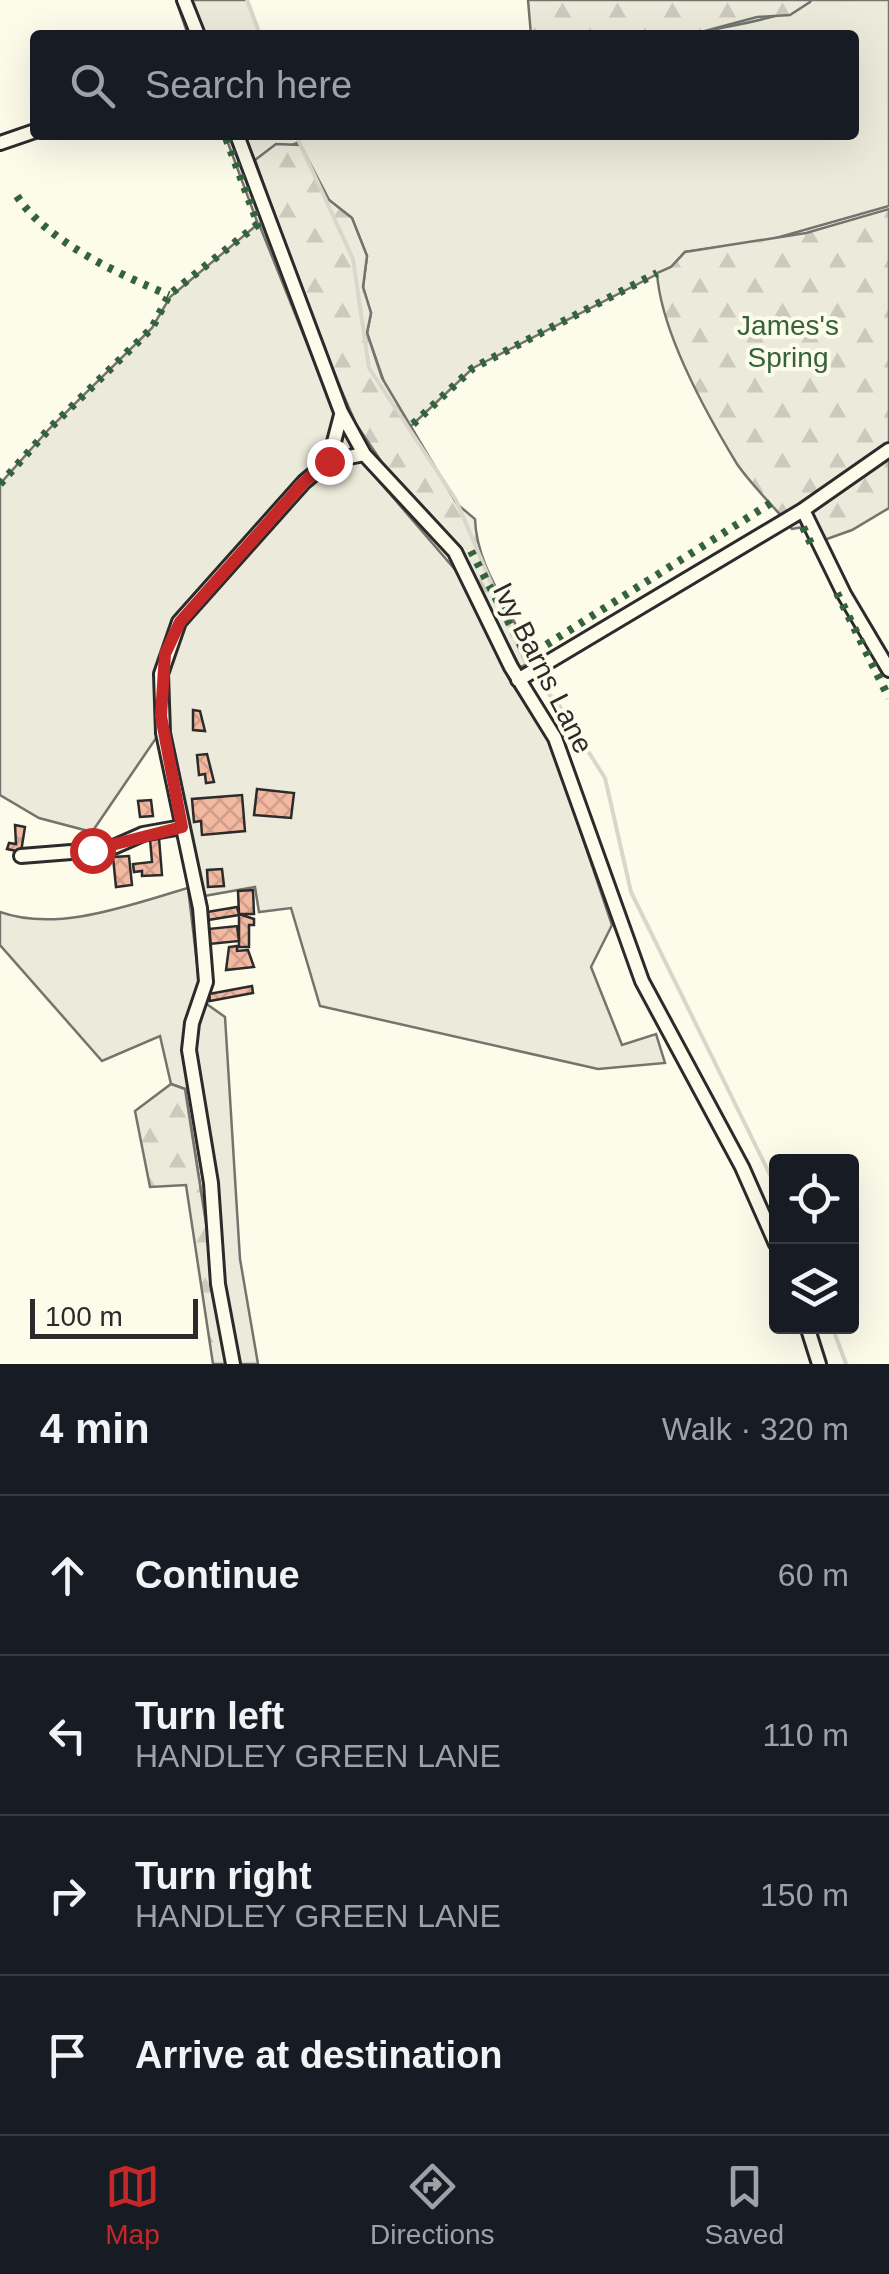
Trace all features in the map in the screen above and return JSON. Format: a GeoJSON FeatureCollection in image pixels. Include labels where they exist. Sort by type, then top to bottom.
{"type":"FeatureCollection","features":[{"type":"Feature","properties":{"kind":"street"},"geometry":{"type":"LineString","coordinates":[[184,0],[196,30]]}},
{"type":"Feature","properties":{"kind":"street"},"geometry":{"type":"LineString","coordinates":[[0,143],[30,133]]}},
{"type":"Feature","properties":{"kind":"street","name":"Ivy Barns Lane"},"geometry":{"type":"LineString","coordinates":[[239,140],[341,412],[364,454],[456,552],[518,680],[555,738],[578,793],[642,981],[742,1167],[769,1228]]}},
{"type":"Feature","properties":{"kind":"street"},"geometry":{"type":"LineString","coordinates":[[329,461],[340,430],[341,412]]}},
{"type":"Feature","properties":{"kind":"street"},"geometry":{"type":"LineString","coordinates":[[518,680],[802,510],[889,450]]}},
{"type":"Feature","properties":{"kind":"street"},"geometry":{"type":"LineString","coordinates":[[233,1364],[218,1284],[212,1183],[188,1050],[206,982],[205,960],[200,908],[161,716],[165,654],[180,622],[304,482],[329,461],[347,454],[364,454]]}},
{"type":"Feature","properties":{"kind":"street"},"geometry":{"type":"LineString","coordinates":[[802,510],[844,594],[889,670]]}},
{"type":"Feature","properties":{"kind":"street"},"geometry":{"type":"LineString","coordinates":[[22,856],[109,849],[143,834],[182,827]]}},
{"type":"Feature","properties":{"kind":"street"},"geometry":{"type":"LineString","coordinates":[[810,1334],[819,1364]]}},
{"type":"Feature","properties":{"kind":"green space"},"geometry":{"type":"Polygon","coordinates":[[[176,0],[247,0],[258,30],[186,30],[176,0]]]}},
{"type":"Feature","properties":{"kind":"green space"},"geometry":{"type":"Polygon","coordinates":[[[528,0],[810,0],[790,15],[757,17],[709,30],[531,30],[528,0]]]}},
{"type":"Feature","properties":{"kind":"green space"},"geometry":{"type":"Polygon","coordinates":[[[812,0],[889,0],[889,206],[769,240],[685,252],[671,267],[473,368],[410,427],[385,385],[367,333],[371,313],[363,287],[367,256],[352,218],[329,200],[299,142],[255,160],[278,220],[259,224],[334,411],[372,473],[464,580],[509,679],[550,741],[612,925],[591,967],[622,1045],[656,1034],[665,1063],[598,1069],[320,1006],[291,908],[259,912],[255,887],[204,896],[167,722],[92,832],[39,818],[0,795],[0,484],[49,429],[152,328],[170,297],[258,224],[227,140],[859,140],[859,30],[712,30],[800,7],[812,0]]]}},
{"type":"Feature","properties":{"kind":"green space"},"geometry":{"type":"Polygon","coordinates":[[[276,144],[300,145],[329,200],[352,218],[367,256],[363,287],[371,313],[367,333],[382,378],[457,504],[475,519],[477,539],[490,576],[532,663],[520,667],[455,545],[383,464],[356,424],[313,325],[255,160],[276,144]]]}},
{"type":"Feature","properties":{"kind":"green space","name":"James's Spring"},"geometry":{"type":"Polygon","coordinates":[[[889,209],[889,508],[852,530],[813,544],[803,527],[792,529],[743,472],[725,444],[676,346],[657,273],[671,267],[685,252],[806,233],[889,209]]]}},
{"type":"Feature","properties":{"kind":"green space"},"geometry":{"type":"Polygon","coordinates":[[[188,888],[199,980],[194,995],[225,1017],[240,1259],[258,1364],[228,1364],[185,1089],[171,1084],[160,1036],[102,1061],[0,945],[0,912],[22,918],[70,918],[188,888]]]}},
{"type":"Feature","properties":{"kind":"green space"},"geometry":{"type":"Polygon","coordinates":[[[171,1084],[185,1089],[228,1364],[213,1364],[186,1185],[150,1187],[135,1111],[171,1084]]]}},
{"type":"Feature","properties":{"kind":"building"},"geometry":{"type":"Polygon","coordinates":[[[193,710],[200,711],[205,731],[193,730],[193,710]]]}},
{"type":"Feature","properties":{"kind":"building"},"geometry":{"type":"Polygon","coordinates":[[[207,754],[214,782],[206,783],[205,774],[199,775],[197,755],[207,754]]]}},
{"type":"Feature","properties":{"kind":"building"},"geometry":{"type":"Polygon","coordinates":[[[257,789],[294,793],[291,818],[254,815],[257,789]]]}},
{"type":"Feature","properties":{"kind":"building"},"geometry":{"type":"Polygon","coordinates":[[[242,795],[245,831],[202,835],[201,821],[194,822],[192,799],[242,795]]]}},
{"type":"Feature","properties":{"kind":"building"},"geometry":{"type":"Polygon","coordinates":[[[151,800],[153,816],[140,817],[138,801],[151,800]]]}},
{"type":"Feature","properties":{"kind":"building"},"geometry":{"type":"Polygon","coordinates":[[[15,825],[25,827],[21,852],[7,849],[9,843],[16,844],[15,825]]]}},
{"type":"Feature","properties":{"kind":"building"},"geometry":{"type":"Polygon","coordinates":[[[159,838],[162,875],[142,876],[142,871],[134,872],[133,864],[152,862],[150,839],[159,838]]]}},
{"type":"Feature","properties":{"kind":"building"},"geometry":{"type":"Polygon","coordinates":[[[129,856],[132,885],[116,887],[113,857],[129,856]]]}},
{"type":"Feature","properties":{"kind":"building"},"geometry":{"type":"Polygon","coordinates":[[[222,869],[224,886],[208,887],[207,870],[222,869]]]}},
{"type":"Feature","properties":{"kind":"building"},"geometry":{"type":"Polygon","coordinates":[[[253,890],[254,914],[239,914],[238,891],[253,890]]]}},
{"type":"Feature","properties":{"kind":"building"},"geometry":{"type":"Polygon","coordinates":[[[237,907],[239,915],[208,920],[207,912],[237,907]]]}},
{"type":"Feature","properties":{"kind":"building"},"geometry":{"type":"Polygon","coordinates":[[[239,914],[254,919],[254,925],[249,925],[249,947],[239,947],[239,914]]]}},
{"type":"Feature","properties":{"kind":"building"},"geometry":{"type":"Polygon","coordinates":[[[237,926],[239,941],[210,944],[208,929],[237,926]]]}},
{"type":"Feature","properties":{"kind":"building"},"geometry":{"type":"Polygon","coordinates":[[[237,946],[237,951],[248,950],[254,967],[226,970],[229,947],[237,946]]]}},
{"type":"Feature","properties":{"kind":"building"},"geometry":{"type":"Polygon","coordinates":[[[252,986],[253,993],[210,1001],[209,994],[252,986]]]}},
{"type":"Feature","properties":{"kind":"waterway"},"geometry":{"type":"LineString","coordinates":[[247,0],[258,30]]}},
{"type":"Feature","properties":{"kind":"waterway"},"geometry":{"type":"LineString","coordinates":[[298,140],[353,259],[369,368],[456,500],[525,662]]}},
{"type":"Feature","properties":{"kind":"waterway"},"geometry":{"type":"LineString","coordinates":[[540,686],[557,702],[605,778],[631,892],[769,1173]]}},
{"type":"Feature","properties":{"kind":"waterway"},"geometry":{"type":"LineString","coordinates":[[835,1334],[846,1364]]}},
{"type":"Feature","properties":{"kind":"hedge"},"geometry":{"type":"LineString","coordinates":[[0,484],[49,429],[152,328],[169,295],[258,224],[227,140]]}},
{"type":"Feature","properties":{"kind":"hedge"},"geometry":{"type":"LineString","coordinates":[[17,196],[46,228],[65,242],[107,267],[169,295]]}},
{"type":"Feature","properties":{"kind":"hedge"},"geometry":{"type":"LineString","coordinates":[[413,424],[473,368],[657,273]]}},
{"type":"Feature","properties":{"kind":"hedge"},"geometry":{"type":"LineString","coordinates":[[471,551],[527,657],[771,503]]}},
{"type":"Feature","properties":{"kind":"hedge"},"geometry":{"type":"LineString","coordinates":[[803,527],[814,550]]}},
{"type":"Feature","properties":{"kind":"hedge"},"geometry":{"type":"LineString","coordinates":[[837,593],[889,698]]}},
{"type":"Feature","properties":{"kind":"route"},"geometry":{"type":"LineString","coordinates":[[92,850],[109,849],[143,834],[182,827],[161,716],[165,654],[180,622],[304,482],[329,461]]}}]}
